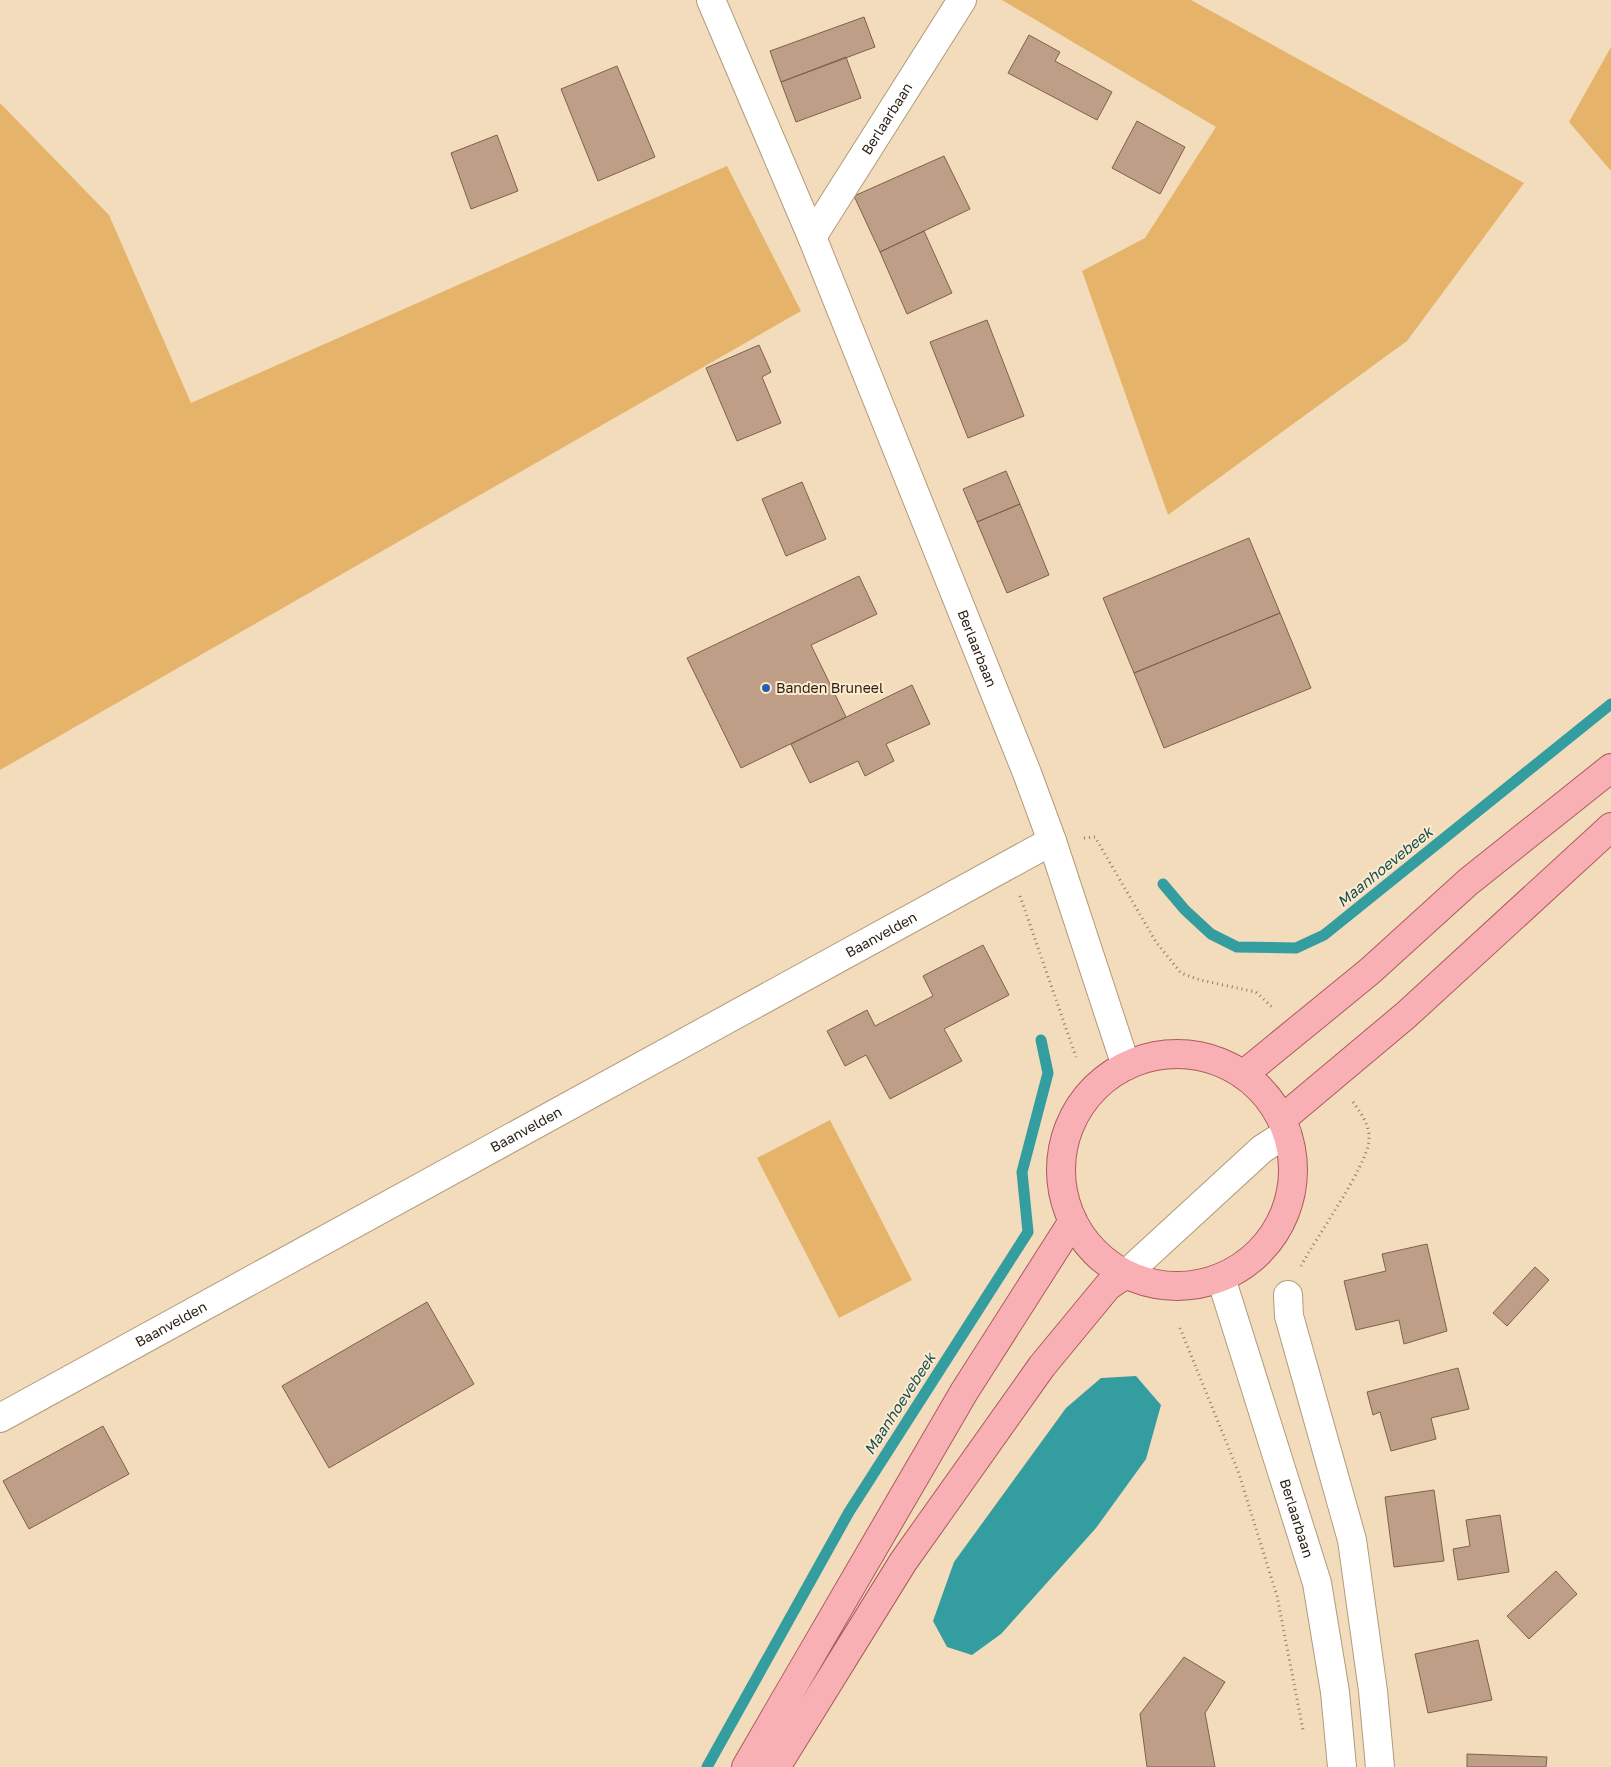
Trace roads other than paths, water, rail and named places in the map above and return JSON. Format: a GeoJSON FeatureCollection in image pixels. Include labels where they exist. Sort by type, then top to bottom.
{"type":"FeatureCollection","features":[{"type":"Feature","properties":{"kind":"main road"},"geometry":{"type":"LineString","coordinates":[[1244,1074],[1370,971],[1468,882],[1611,768]]}},
{"type":"Feature","properties":{"kind":"main road"},"geometry":{"type":"LineString","coordinates":[[1285,1126],[1611,827]]}},
{"type":"Feature","properties":{"kind":"main road"},"geometry":{"type":"LineString","coordinates":[[1187,1054],[1217,1061],[1244,1074],[1266,1095],[1285,1126],[1294,1162],[1292,1191],[1283,1219],[1267,1244],[1246,1264],[1221,1278],[1182,1286],[1143,1281],[1107,1263],[1088,1244],[1073,1222],[1065,1200],[1062,1178],[1062,1155],[1068,1133],[1077,1112],[1090,1094],[1107,1078],[1126,1066],[1156,1056],[1187,1054]]}},
{"type":"Feature","properties":{"kind":"main road"},"geometry":{"type":"LineString","coordinates":[[746,1767],[964,1392],[1073,1222]]}},
{"type":"Feature","properties":{"kind":"main road"},"geometry":{"type":"LineString","coordinates":[[776,1767],[903,1562],[1042,1366],[1108,1286],[1126,1274]]}},
{"type":"Feature","properties":{"kind":"street","name":"Berlaarbaan"},"geometry":{"type":"LineString","coordinates":[[711,0],[812,237],[979,650],[1052,841],[1126,1066]]}},
{"type":"Feature","properties":{"kind":"street","name":"Berlaarbaan"},"geometry":{"type":"LineString","coordinates":[[812,237],[962,0]]}},
{"type":"Feature","properties":{"kind":"street","name":"Baanvelden"},"geometry":{"type":"LineString","coordinates":[[0,1418],[1052,841]]}},
{"type":"Feature","properties":{"kind":"street"},"geometry":{"type":"LineString","coordinates":[[1126,1274],[1285,1126]]}},
{"type":"Feature","properties":{"kind":"street","name":"Berlaarbaan"},"geometry":{"type":"LineString","coordinates":[[1221,1278],[1317,1582],[1335,1692],[1342,1767]]}},
{"type":"Feature","properties":{"kind":"street"},"geometry":{"type":"LineString","coordinates":[[1288,1294],[1289,1316],[1352,1540],[1373,1691],[1380,1767]]}},
{"type":"Feature","properties":{"kind":"water"},"geometry":{"type":"Polygon","coordinates":[[[1136,1376],[1161,1405],[1146,1459],[1096,1528],[1001,1634],[972,1655],[947,1647],[933,1621],[954,1562],[1066,1408],[1101,1378],[1136,1376]]]}},
{"type":"Feature","properties":{"kind":"waterway","name":"Maanhoevebeek"},"geometry":{"type":"LineString","coordinates":[[1163,884],[1185,910],[1211,934],[1237,947],[1296,948],[1324,935],[1611,704]]}},
{"type":"Feature","properties":{"kind":"waterway","name":"Maanhoevebeek"},"geometry":{"type":"LineString","coordinates":[[707,1767],[849,1512],[1028,1232],[1022,1172],[1048,1073],[1041,1040]]}},
{"type":"Feature","properties":{"kind":"place","name":"Banden Bruneel"},"geometry":{"type":"Point","coordinates":[766,688]}}]}
